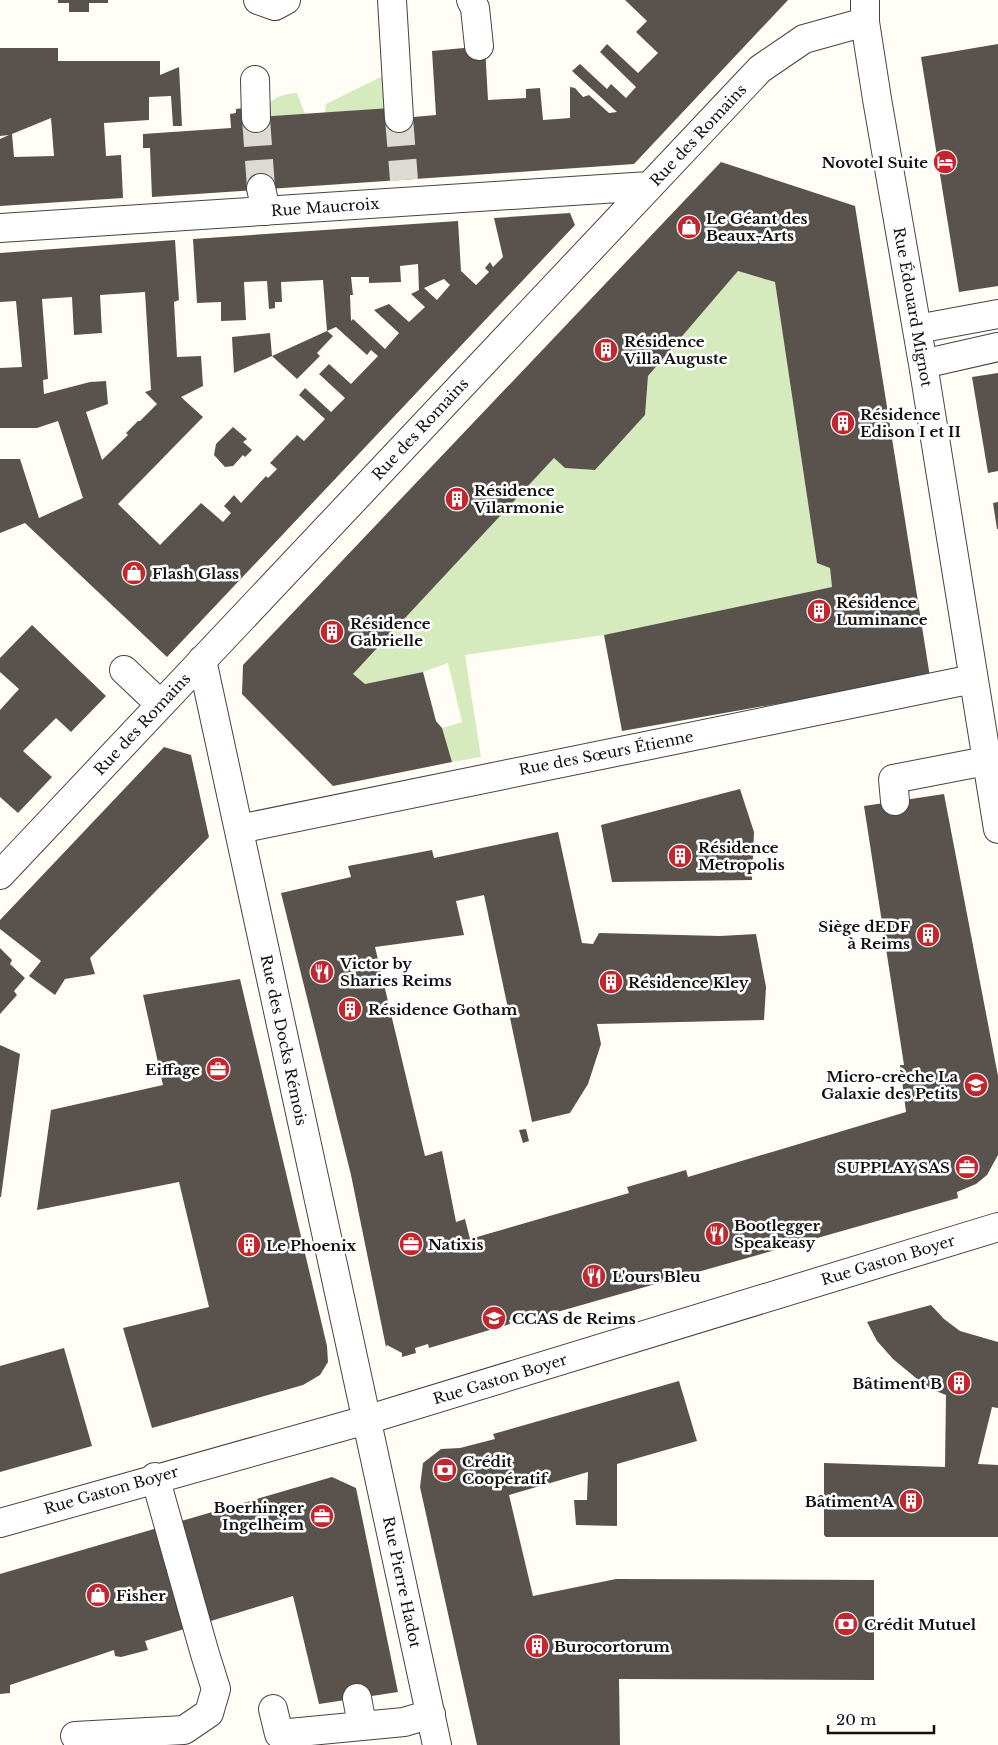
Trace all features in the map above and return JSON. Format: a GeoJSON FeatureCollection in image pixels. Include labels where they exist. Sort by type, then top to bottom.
{"type":"FeatureCollection","features":[{"type":"Feature","properties":{"kind":"street"},"geometry":{"type":"LineString","coordinates":[[258,0],[275,6],[286,0]]}},
{"type":"Feature","properties":{"kind":"street"},"geometry":{"type":"LineString","coordinates":[[392,0],[399,118]]}},
{"type":"Feature","properties":{"kind":"street"},"geometry":{"type":"LineString","coordinates":[[471,0],[475,8],[479,46]]}},
{"type":"Feature","properties":{"kind":"street","name":"Rue des Romains"},"geometry":{"type":"LineString","coordinates":[[0,875],[760,69],[804,39],[865,11]]}},
{"type":"Feature","properties":{"kind":"street","name":"Rue Édouard Mignot"},"geometry":{"type":"LineString","coordinates":[[865,11],[998,829]]}},
{"type":"Feature","properties":{"kind":"street"},"geometry":{"type":"LineString","coordinates":[[255,80],[256,118]]}},
{"type":"Feature","properties":{"kind":"street","name":"Rue Maucroix"},"geometry":{"type":"LineString","coordinates":[[0,228],[264,200],[405,191],[649,186]]}},
{"type":"Feature","properties":{"kind":"street"},"geometry":{"type":"LineString","coordinates":[[917,330],[998,314]]}},
{"type":"Feature","properties":{"kind":"street"},"geometry":{"type":"LineString","coordinates":[[923,364],[998,347]]}},
{"type":"Feature","properties":{"kind":"street","name":"Rue des Docks Rémois"},"geometry":{"type":"LineString","coordinates":[[202,660],[366,1420]]}},
{"type":"Feature","properties":{"kind":"street"},"geometry":{"type":"LineString","coordinates":[[124,670],[160,704]]}},
{"type":"Feature","properties":{"kind":"street","name":"Rue des Sœurs Étienne"},"geometry":{"type":"LineString","coordinates":[[239,828],[973,679]]}},
{"type":"Feature","properties":{"kind":"street"},"geometry":{"type":"LineString","coordinates":[[895,801],[893,779],[986,761]]}},
{"type":"Feature","properties":{"kind":"street","name":"Rue Gaston Boyer"},"geometry":{"type":"LineString","coordinates":[[0,1523],[155,1477],[366,1420],[998,1227]]}},
{"type":"Feature","properties":{"kind":"street","name":"Rue Pierre Hadot"},"geometry":{"type":"LineString","coordinates":[[366,1420],[437,1745]]}},
{"type":"Feature","properties":{"kind":"street"},"geometry":{"type":"LineString","coordinates":[[75,1736],[184,1730],[209,1713],[212,1705],[216,1689],[204,1654],[155,1477]]}},
{"type":"Feature","properties":{"kind":"street"},"geometry":{"type":"LineString","coordinates":[[273,1709],[279,1734],[360,1711],[404,1722],[431,1714]]}},
{"type":"Feature","properties":{"kind":"green space"},"geometry":{"type":"Polygon","coordinates":[[[387,74],[390,108],[325,113],[326,104],[387,74]]]}},
{"type":"Feature","properties":{"kind":"green space"},"geometry":{"type":"Polygon","coordinates":[[[297,93],[305,114],[263,117],[268,106],[275,99],[280,96],[297,93]]]}},
{"type":"Feature","properties":{"kind":"green space"},"geometry":{"type":"Polygon","coordinates":[[[738,271],[775,282],[817,563],[830,568],[832,587],[604,635],[465,655],[481,757],[452,762],[442,728],[462,722],[448,663],[423,672],[365,684],[353,674],[554,458],[565,468],[595,470],[645,415],[648,376],[738,271]]]}},
{"type":"Feature","properties":{"kind":"building"},"geometry":{"type":"Polygon","coordinates":[[[58,0],[108,0],[108,3],[89,3],[89,12],[69,12],[69,3],[58,3],[58,0]]]}},
{"type":"Feature","properties":{"kind":"building"},"geometry":{"type":"Polygon","coordinates":[[[625,0],[788,0],[634,164],[152,197],[150,148],[143,148],[143,134],[231,128],[230,114],[236,113],[236,109],[243,108],[244,118],[390,108],[391,119],[436,115],[432,51],[485,46],[488,100],[526,98],[526,89],[540,88],[543,120],[570,118],[570,87],[575,88],[583,97],[589,95],[609,113],[617,112],[572,71],[580,64],[607,89],[611,84],[626,98],[636,87],[600,52],[607,44],[638,73],[658,53],[636,32],[647,21],[625,0]]]}},
{"type":"Feature","properties":{"kind":"building"},"geometry":{"type":"Polygon","coordinates":[[[998,44],[998,286],[959,292],[921,57],[998,44]]]}},
{"type":"Feature","properties":{"kind":"building"},"geometry":{"type":"Polygon","coordinates":[[[0,48],[58,48],[58,61],[160,61],[160,75],[179,67],[182,126],[173,126],[171,96],[149,97],[149,120],[104,123],[106,156],[121,155],[123,198],[0,206],[0,139],[9,135],[0,136],[0,48]],[[51,118],[12,134],[14,157],[54,156],[51,118]]]}},
{"type":"Feature","properties":{"kind":"building"},"geometry":{"type":"Polygon","coordinates":[[[721,162],[855,206],[930,677],[622,731],[604,635],[832,587],[830,568],[817,563],[775,282],[738,271],[648,376],[645,415],[595,470],[565,468],[554,458],[353,674],[365,684],[423,672],[436,721],[442,728],[452,762],[333,786],[242,694],[243,665],[721,162]]]}},
{"type":"Feature","properties":{"kind":"building"},"geometry":{"type":"Polygon","coordinates":[[[570,213],[575,225],[167,657],[25,523],[0,533],[0,459],[20,459],[39,518],[83,498],[58,421],[37,428],[0,428],[0,368],[22,367],[16,301],[0,302],[0,253],[175,240],[179,300],[174,302],[177,357],[201,356],[203,386],[181,397],[203,417],[118,504],[160,545],[201,503],[223,522],[231,513],[224,506],[234,495],[241,503],[266,476],[268,478],[277,469],[270,463],[297,435],[304,441],[325,419],[299,395],[305,388],[331,412],[345,398],[319,374],[329,364],[351,384],[378,356],[371,350],[367,355],[336,327],[327,331],[323,280],[281,282],[282,302],[275,302],[275,308],[269,309],[267,281],[244,282],[246,320],[221,321],[221,302],[197,303],[193,239],[458,221],[461,271],[476,285],[489,272],[485,268],[490,262],[493,267],[503,257],[494,218],[570,213]],[[418,264],[400,266],[401,282],[369,283],[369,277],[351,277],[353,295],[350,295],[351,321],[353,319],[385,349],[399,333],[374,310],[389,304],[409,322],[425,307],[411,294],[419,290],[418,264]],[[444,279],[424,288],[437,300],[450,285],[444,279]],[[145,292],[100,295],[102,333],[74,335],[72,297],[42,299],[48,379],[43,380],[44,394],[90,382],[106,381],[108,404],[86,412],[102,460],[128,435],[126,433],[157,404],[145,392],[151,390],[145,292]]]}},
{"type":"Feature","properties":{"kind":"building"},"geometry":{"type":"Polygon","coordinates":[[[327,331],[333,336],[317,353],[320,356],[297,379],[272,356],[327,331]]]}},
{"type":"Feature","properties":{"kind":"building"},"geometry":{"type":"Polygon","coordinates":[[[270,333],[272,356],[234,373],[232,337],[270,333]]]}},
{"type":"Feature","properties":{"kind":"building"},"geometry":{"type":"Polygon","coordinates":[[[998,373],[998,471],[988,473],[972,377],[998,373]]]}},
{"type":"Feature","properties":{"kind":"building"},"geometry":{"type":"Polygon","coordinates":[[[233,427],[247,439],[243,442],[252,450],[245,457],[243,455],[233,466],[225,467],[214,455],[216,444],[233,427]]]}},
{"type":"Feature","properties":{"kind":"building"},"geometry":{"type":"Polygon","coordinates":[[[998,502],[998,529],[997,529],[993,503],[998,502]]]}},
{"type":"Feature","properties":{"kind":"building"},"geometry":{"type":"Polygon","coordinates":[[[32,625],[106,696],[71,732],[56,718],[23,751],[52,777],[18,813],[0,797],[0,710],[19,689],[0,672],[0,658],[32,625]]]}},
{"type":"Feature","properties":{"kind":"building"},"geometry":{"type":"Polygon","coordinates":[[[164,747],[191,755],[209,837],[90,958],[95,974],[65,979],[55,995],[29,976],[41,961],[0,929],[0,920],[164,747]]]}},
{"type":"Feature","properties":{"kind":"building","name":"Résidence Metropolis"},"geometry":{"type":"Polygon","coordinates":[[[740,789],[754,832],[752,880],[612,882],[601,825],[740,789]]]}},
{"type":"Feature","properties":{"kind":"building"},"geometry":{"type":"Polygon","coordinates":[[[944,794],[998,1076],[998,1155],[987,1175],[976,1184],[957,1192],[958,1198],[536,1318],[534,1313],[509,1320],[510,1324],[429,1348],[428,1344],[415,1348],[416,1353],[402,1357],[402,1353],[387,1345],[386,1347],[351,1175],[281,893],[351,877],[348,866],[432,850],[434,858],[558,832],[582,943],[593,944],[599,933],[720,936],[756,934],[766,987],[764,1020],[597,1024],[601,1044],[588,1084],[570,1113],[532,1122],[484,895],[456,901],[464,935],[375,947],[425,1156],[442,1151],[456,1222],[465,1219],[470,1239],[629,1193],[627,1187],[686,1170],[688,1177],[906,1112],[900,1065],[904,1065],[864,806],[944,794]]]}},
{"type":"Feature","properties":{"kind":"building"},"geometry":{"type":"Polygon","coordinates":[[[0,948],[12,960],[10,964],[25,978],[14,991],[17,995],[0,1014],[0,948]]]}},
{"type":"Feature","properties":{"kind":"building"},"geometry":{"type":"Polygon","coordinates":[[[240,979],[327,1346],[328,1362],[320,1375],[303,1385],[152,1428],[123,1328],[209,1307],[179,1182],[37,1210],[51,1110],[163,1085],[143,995],[240,979]]]}},
{"type":"Feature","properties":{"kind":"building"},"geometry":{"type":"Polygon","coordinates":[[[0,1045],[20,1054],[1,1197],[0,1197],[0,1045]]]}},
{"type":"Feature","properties":{"kind":"building"},"geometry":{"type":"Polygon","coordinates":[[[526,1129],[529,1141],[523,1143],[519,1130],[526,1129]]]}},
{"type":"Feature","properties":{"kind":"building"},"geometry":{"type":"Polygon","coordinates":[[[931,1305],[944,1319],[960,1331],[998,1342],[998,1408],[992,1407],[978,1464],[998,1465],[998,1537],[826,1537],[824,1535],[824,1463],[945,1467],[946,1395],[928,1388],[893,1359],[877,1341],[867,1322],[931,1305]]]}},
{"type":"Feature","properties":{"kind":"building"},"geometry":{"type":"Polygon","coordinates":[[[64,1348],[92,1446],[0,1472],[0,1366],[64,1348]]]}},
{"type":"Feature","properties":{"kind":"building"},"geometry":{"type":"Polygon","coordinates":[[[679,1381],[697,1441],[617,1464],[617,1526],[576,1525],[574,1500],[587,1500],[588,1472],[509,1495],[533,1596],[616,1579],[874,1580],[874,1680],[619,1679],[620,1745],[477,1745],[420,1487],[423,1463],[441,1449],[460,1448],[495,1439],[493,1434],[679,1381]]]}},
{"type":"Feature","properties":{"kind":"building"},"geometry":{"type":"Polygon","coordinates":[[[332,1477],[356,1488],[398,1692],[319,1704],[293,1596],[145,1641],[148,1650],[121,1657],[115,1656],[114,1650],[10,1685],[10,1693],[0,1694],[0,1574],[332,1477]]]}},
{"type":"Feature","properties":{"kind":"tunnel"},"geometry":{"type":"LineString","coordinates":[[256,118],[261,188]]}},
{"type":"Feature","properties":{"kind":"tunnel"},"geometry":{"type":"LineString","coordinates":[[399,118],[404,180]]}},
{"type":"Feature","properties":{"kind":"place","name":"Novotel Suite"},"geometry":{"type":"Point","coordinates":[945,162]}},
{"type":"Feature","properties":{"kind":"place","name":"Le Géant des Beaux-Arts"},"geometry":{"type":"Point","coordinates":[689,227]}},
{"type":"Feature","properties":{"kind":"place","name":"Résidence Villa Auguste"},"geometry":{"type":"Point","coordinates":[606,350]}},
{"type":"Feature","properties":{"kind":"place","name":"Résidence Edison I et II"},"geometry":{"type":"Point","coordinates":[843,423]}},
{"type":"Feature","properties":{"kind":"place","name":"Résidence Vilarmonie"},"geometry":{"type":"Point","coordinates":[457,499]}},
{"type":"Feature","properties":{"kind":"place","name":"Flash Glass"},"geometry":{"type":"Point","coordinates":[134,573]}},
{"type":"Feature","properties":{"kind":"place","name":"Résidence Luminance"},"geometry":{"type":"Point","coordinates":[819,611]}},
{"type":"Feature","properties":{"kind":"place","name":"Résidence Gabrielle"},"geometry":{"type":"Point","coordinates":[332,632]}},
{"type":"Feature","properties":{"kind":"place","name":"Résidence Metropolis"},"geometry":{"type":"Point","coordinates":[680,856]}},
{"type":"Feature","properties":{"kind":"place","name":"Siège dEDF à Reims"},"geometry":{"type":"Point","coordinates":[928,935]}},
{"type":"Feature","properties":{"kind":"place","name":"Victor by Sharies Reims"},"geometry":{"type":"Point","coordinates":[322,972]}},
{"type":"Feature","properties":{"kind":"place","name":"Résidence Kley"},"geometry":{"type":"Point","coordinates":[611,982]}},
{"type":"Feature","properties":{"kind":"place","name":"Résidence Gotham"},"geometry":{"type":"Point","coordinates":[350,1009]}},
{"type":"Feature","properties":{"kind":"place","name":"Eiffage"},"geometry":{"type":"Point","coordinates":[218,1069]}},
{"type":"Feature","properties":{"kind":"place","name":"Micro-crèche La Galaxie des Petits"},"geometry":{"type":"Point","coordinates":[976,1085]}},
{"type":"Feature","properties":{"kind":"place","name":"SUPPLAY SAS"},"geometry":{"type":"Point","coordinates":[967,1167]}},
{"type":"Feature","properties":{"kind":"place","name":"Bootlegger Speakeasy"},"geometry":{"type":"Point","coordinates":[717,1234]}},
{"type":"Feature","properties":{"kind":"place","name":"Natixis"},"geometry":{"type":"Point","coordinates":[411,1244]}},
{"type":"Feature","properties":{"kind":"place","name":"Le Phoenix"},"geometry":{"type":"Point","coordinates":[249,1245]}},
{"type":"Feature","properties":{"kind":"place","name":"L'ours Bleu"},"geometry":{"type":"Point","coordinates":[594,1276]}},
{"type":"Feature","properties":{"kind":"place","name":"CCAS de Reims"},"geometry":{"type":"Point","coordinates":[494,1318]}},
{"type":"Feature","properties":{"kind":"place","name":"Bâtiment B"},"geometry":{"type":"Point","coordinates":[959,1383]}},
{"type":"Feature","properties":{"kind":"place","name":"Crédit Coopératif"},"geometry":{"type":"Point","coordinates":[445,1470]}},
{"type":"Feature","properties":{"kind":"place","name":"Bâtiment A"},"geometry":{"type":"Point","coordinates":[911,1501]}},
{"type":"Feature","properties":{"kind":"place","name":"Boerhinger Ingelheim"},"geometry":{"type":"Point","coordinates":[322,1516]}},
{"type":"Feature","properties":{"kind":"place","name":"Fisher"},"geometry":{"type":"Point","coordinates":[98,1595]}},
{"type":"Feature","properties":{"kind":"place","name":"Crédit Mutuel"},"geometry":{"type":"Point","coordinates":[846,1624]}},
{"type":"Feature","properties":{"kind":"place","name":"Burocortorum"},"geometry":{"type":"Point","coordinates":[537,1646]}}]}
